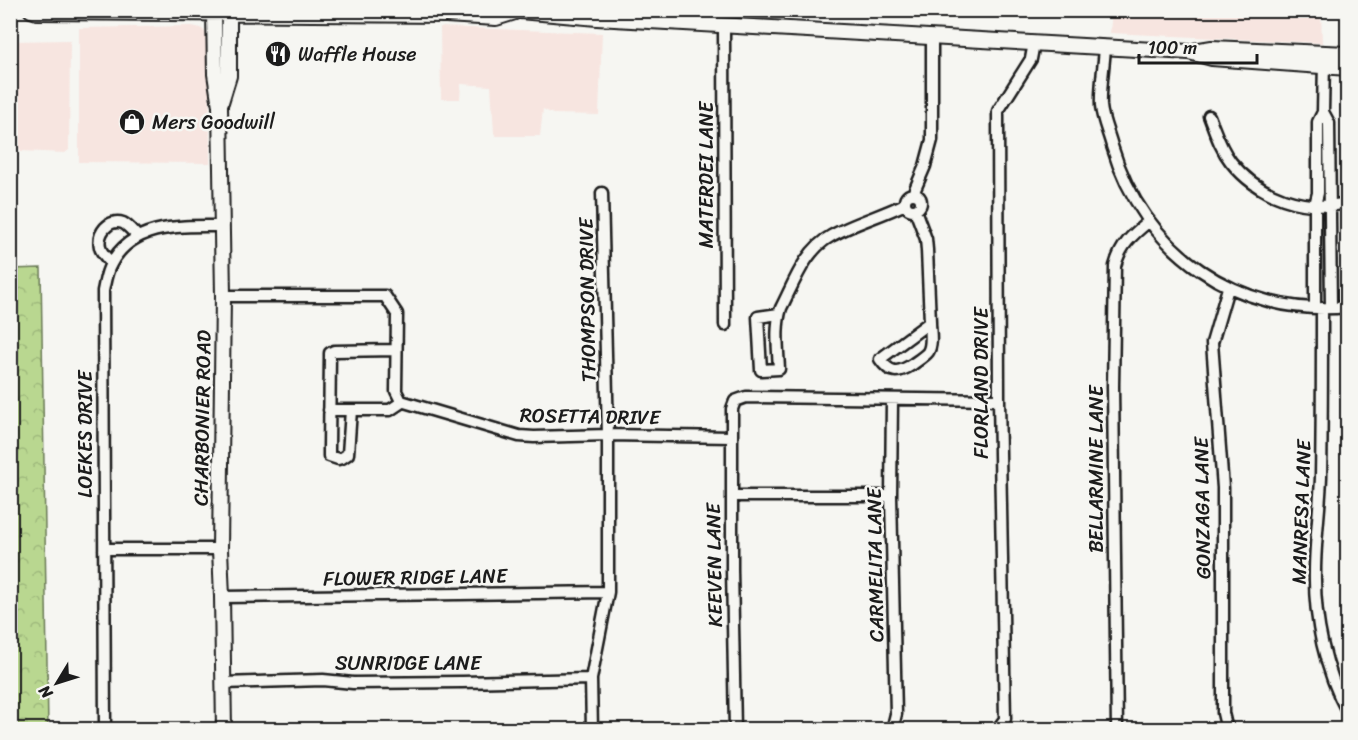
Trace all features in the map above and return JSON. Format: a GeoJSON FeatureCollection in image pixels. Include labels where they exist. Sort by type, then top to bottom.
{"type":"FeatureCollection","features":[{"type":"Feature","properties":{"kind":"main road"},"geometry":{"type":"LineString","coordinates":[[30,10],[37,12],[183,14],[229,12],[446,15],[496,18],[512,11],[554,15],[598,14],[724,25],[1189,52],[1212,58],[1324,59],[1347,54]]}},
{"type":"Feature","properties":{"kind":"main road","name":"CHARBONIER ROAD"},"geometry":{"type":"LineString","coordinates":[[214,12],[215,74],[220,106],[223,296],[220,549],[224,729]]}},
{"type":"Feature","properties":{"kind":"main road","name":"CHARBONIER ROAD"},"geometry":{"type":"LineString","coordinates":[[220,106],[229,76],[229,12]]}},
{"type":"Feature","properties":{"kind":"main road"},"geometry":{"type":"LineString","coordinates":[[183,14],[201,23],[215,38]]}},
{"type":"Feature","properties":{"kind":"main road"},"geometry":{"type":"LineString","coordinates":[[1324,59],[1347,68]]}},
{"type":"Feature","properties":{"kind":"street","name":"MATERDEI LANE"},"geometry":{"type":"LineString","coordinates":[[724,25],[725,325]]}},
{"type":"Feature","properties":{"kind":"street"},"geometry":{"type":"LineString","coordinates":[[779,314],[758,317],[761,370],[779,369],[777,322],[779,314],[804,263],[815,249],[830,236],[905,204],[908,196],[913,194],[925,166],[932,140],[932,37]]}},
{"type":"Feature","properties":{"kind":"street","name":"FLORLAND DRIVE"},"geometry":{"type":"LineString","coordinates":[[997,729],[1005,719],[999,400],[998,111],[1031,59],[1034,43]]}},
{"type":"Feature","properties":{"kind":"street"},"geometry":{"type":"LineString","coordinates":[[1105,47],[1101,108],[1119,168],[1148,222],[1183,259],[1228,288],[1273,303],[1323,308],[1347,307]]}},
{"type":"Feature","properties":{"kind":"street","name":"MANRESA LANE"},"geometry":{"type":"LineString","coordinates":[[1323,308],[1315,205],[1318,193],[1318,122],[1323,112],[1324,59]]}},
{"type":"Feature","properties":{"kind":"street","name":"MANRESA LANE"},"geometry":{"type":"LineString","coordinates":[[1323,112],[1329,123],[1331,206],[1323,308],[1321,457],[1315,573],[1325,652],[1332,677],[1347,713]]}},
{"type":"Feature","properties":{"kind":"street"},"geometry":{"type":"LineString","coordinates":[[1209,116],[1218,140],[1231,162],[1248,179],[1269,194],[1299,205],[1347,204]]}},
{"type":"Feature","properties":{"kind":"street","name":"THOMPSON DRIVE"},"geometry":{"type":"LineString","coordinates":[[592,729],[591,679],[608,592],[608,435],[602,193]]}},
{"type":"Feature","properties":{"kind":"street"},"geometry":{"type":"LineString","coordinates":[[913,194],[921,202],[915,210]]}},
{"type":"Feature","properties":{"kind":"street"},"geometry":{"type":"LineString","coordinates":[[905,204],[908,208],[915,210]]}},
{"type":"Feature","properties":{"kind":"street"},"geometry":{"type":"LineString","coordinates":[[915,210],[926,239],[931,339],[928,351],[903,370],[886,369],[880,359],[930,322]]}},
{"type":"Feature","properties":{"kind":"street"},"geometry":{"type":"LineString","coordinates":[[138,237],[126,224],[118,222],[106,227],[99,238],[100,249],[111,263],[138,237],[163,228],[221,226]]}},
{"type":"Feature","properties":{"kind":"street","name":"BELLARMINE LANE"},"geometry":{"type":"LineString","coordinates":[[1117,729],[1113,398],[1115,266],[1118,254],[1129,238],[1148,222]]}},
{"type":"Feature","properties":{"kind":"street","name":"LOEKES DRIVE"},"geometry":{"type":"LineString","coordinates":[[105,729],[103,291],[111,263]]}},
{"type":"Feature","properties":{"kind":"street","name":"GONZAGA LANE"},"geometry":{"type":"LineString","coordinates":[[1227,729],[1223,713],[1223,488],[1212,343],[1228,288]]}},
{"type":"Feature","properties":{"kind":"street"},"geometry":{"type":"LineString","coordinates":[[223,296],[385,296],[397,314],[396,391],[402,402],[390,410],[329,410]]}},
{"type":"Feature","properties":{"kind":"street"},"geometry":{"type":"LineString","coordinates":[[351,410],[348,454],[338,459],[329,456],[330,353],[334,351],[396,350]]}},
{"type":"Feature","properties":{"kind":"street","name":"KEEVEN LANE"},"geometry":{"type":"LineString","coordinates":[[735,729],[732,409],[735,401],[746,397],[892,400]]}},
{"type":"Feature","properties":{"kind":"street"},"geometry":{"type":"LineString","coordinates":[[892,400],[999,400]]}},
{"type":"Feature","properties":{"kind":"street","name":"CARMELITA LANE"},"geometry":{"type":"LineString","coordinates":[[892,400],[891,496],[896,714],[892,729]]}},
{"type":"Feature","properties":{"kind":"street","name":"ROSETTA DRIVE"},"geometry":{"type":"LineString","coordinates":[[402,402],[519,435],[534,437],[608,435],[732,437]]}},
{"type":"Feature","properties":{"kind":"street"},"geometry":{"type":"LineString","coordinates":[[732,496],[891,496]]}},
{"type":"Feature","properties":{"kind":"street"},"geometry":{"type":"LineString","coordinates":[[104,549],[220,549]]}},
{"type":"Feature","properties":{"kind":"street","name":"FLOWER RIDGE LANE"},"geometry":{"type":"LineString","coordinates":[[222,597],[608,592]]}},
{"type":"Feature","properties":{"kind":"street","name":"SUNRIDGE LANE"},"geometry":{"type":"LineString","coordinates":[[224,682],[323,680],[353,683],[591,679]]}},
{"type":"Feature","properties":{"kind":"shaded area"},"geometry":{"type":"Polygon","coordinates":[[[1112,11],[1321,11],[1322,43],[1110,33],[1112,11]]]}},
{"type":"Feature","properties":{"kind":"shaded area"},"geometry":{"type":"Polygon","coordinates":[[[192,26],[201,28],[206,33],[209,42],[210,163],[79,162],[79,28],[192,26]]]}},
{"type":"Feature","properties":{"kind":"shaded area"},"geometry":{"type":"Polygon","coordinates":[[[440,27],[602,33],[599,115],[553,114],[543,109],[540,136],[496,136],[491,86],[461,84],[460,99],[441,99],[440,27]]]}},
{"type":"Feature","properties":{"kind":"shaded area"},"geometry":{"type":"Polygon","coordinates":[[[70,40],[69,150],[65,153],[21,151],[17,144],[18,74],[11,73],[11,41],[70,40]]]}},
{"type":"Feature","properties":{"kind":"green space"},"geometry":{"type":"Polygon","coordinates":[[[41,268],[48,729],[11,729],[11,269],[41,268]]]}},
{"type":"Feature","properties":{"kind":"place","name":"Waffle House"},"geometry":{"type":"Point","coordinates":[278,54]}},
{"type":"Feature","properties":{"kind":"place","name":"Mers Goodwill"},"geometry":{"type":"Point","coordinates":[132,122]}}]}
